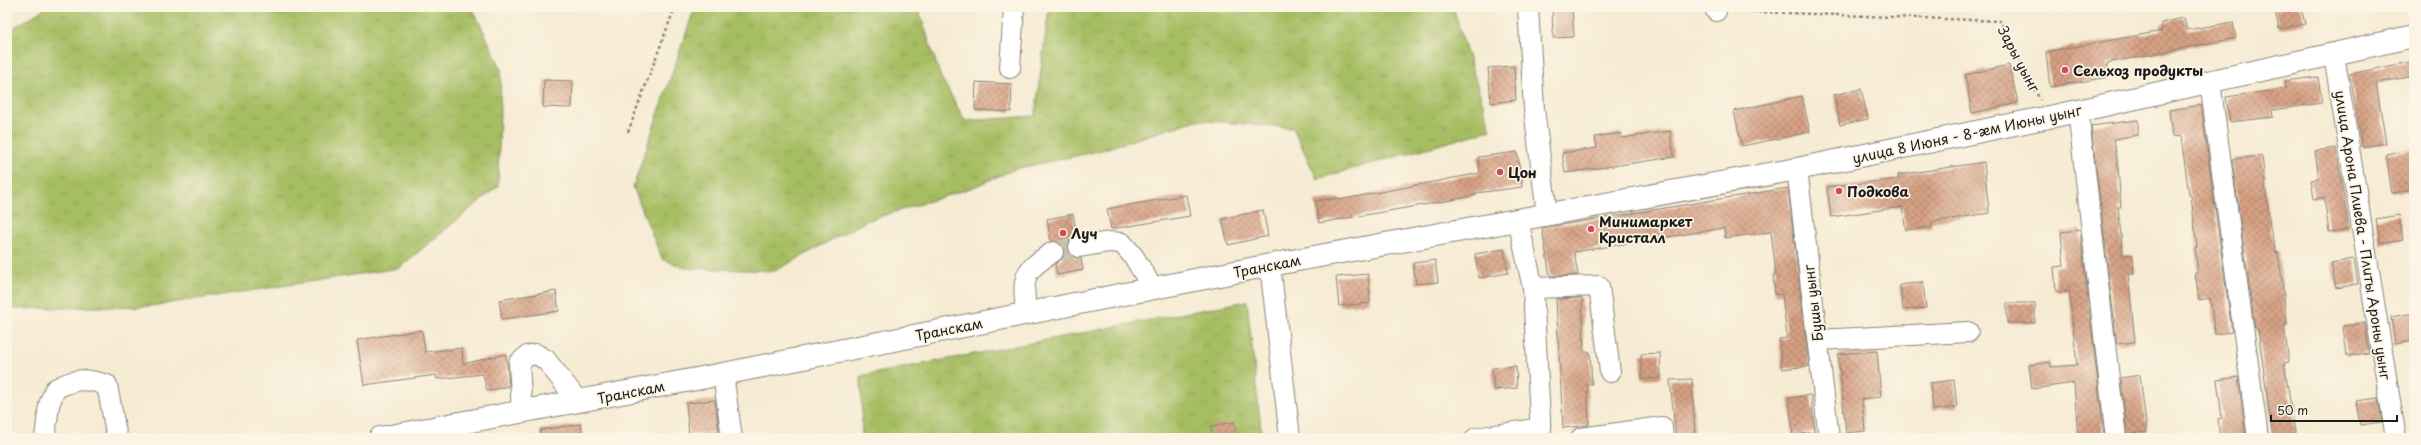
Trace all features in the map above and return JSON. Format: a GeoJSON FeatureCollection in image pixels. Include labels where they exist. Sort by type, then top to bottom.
{"type":"FeatureCollection","features":[{"type":"Feature","properties":{"kind":"highway","name":"улица 8 Июня - 8-ӕм Июны уынг"},"geometry":{"type":"LineString","coordinates":[[1518,220],[1797,169],[2078,111],[2414,36]]}},
{"type":"Feature","properties":{"kind":"highway","name":"Транскам"},"geometry":{"type":"LineString","coordinates":[[380,438],[579,402],[1270,265],[1518,220]]}},
{"type":"Feature","properties":{"kind":"street"},"geometry":{"type":"LineString","coordinates":[[1010,68],[1014,7]]}},
{"type":"Feature","properties":{"kind":"street"},"geometry":{"type":"LineString","coordinates":[[1528,7],[1534,109],[1547,214]]}},
{"type":"Feature","properties":{"kind":"street","name":"улица Арона Плиева - Плиты Ароны уынг"},"geometry":{"type":"LineString","coordinates":[[2334,55],[2396,438]]}},
{"type":"Feature","properties":{"kind":"street"},"geometry":{"type":"LineString","coordinates":[[2210,82],[2258,438]]}},
{"type":"Feature","properties":{"kind":"street"},"geometry":{"type":"LineString","coordinates":[[2078,111],[2116,438]]}},
{"type":"Feature","properties":{"kind":"street","name":"Бушы уынг"},"geometry":{"type":"LineString","coordinates":[[1797,169],[1829,438]]}},
{"type":"Feature","properties":{"kind":"street"},"geometry":{"type":"LineString","coordinates":[[1476,438],[1541,433],[1533,288],[1518,220]]}},
{"type":"Feature","properties":{"kind":"street"},"geometry":{"type":"LineString","coordinates":[[1079,247],[1109,242],[1122,243],[1134,257],[1153,289]]}},
{"type":"Feature","properties":{"kind":"street"},"geometry":{"type":"LineString","coordinates":[[1026,314],[1023,283],[1030,267],[1053,252]]}},
{"type":"Feature","properties":{"kind":"street"},"geometry":{"type":"LineString","coordinates":[[1270,265],[1290,438]]}},
{"type":"Feature","properties":{"kind":"street"},"geometry":{"type":"LineString","coordinates":[[1533,288],[1599,286],[1610,372]]}},
{"type":"Feature","properties":{"kind":"street"},"geometry":{"type":"LineString","coordinates":[[1818,340],[1968,332]]}},
{"type":"Feature","properties":{"kind":"street"},"geometry":{"type":"LineString","coordinates":[[522,413],[519,363],[527,356],[536,354],[546,360],[579,402]]}},
{"type":"Feature","properties":{"kind":"street"},"geometry":{"type":"LineString","coordinates":[[723,374],[732,438]]}},
{"type":"Feature","properties":{"kind":"street"},"geometry":{"type":"LineString","coordinates":[[45,438],[50,405],[55,389],[70,381],[89,379],[107,385],[117,438]]}},
{"type":"Feature","properties":{"kind":"street"},"geometry":{"type":"LineString","coordinates":[[1581,438],[1662,427],[1662,438]]}},
{"type":"Feature","properties":{"kind":"path"},"geometry":{"type":"LineString","coordinates":[[628,132],[675,7]]}},
{"type":"Feature","properties":{"kind":"path","name":"Зары уынг"},"geometry":{"type":"LineString","coordinates":[[1716,9],[2000,21],[2049,117]]}},
{"type":"Feature","properties":{"kind":"green space"},"geometry":{"type":"Polygon","coordinates":[[[47,7],[472,7],[501,68],[498,186],[399,268],[151,306],[7,309],[7,32],[47,7]]]}},
{"type":"Feature","properties":{"kind":"green space"},"geometry":{"type":"Polygon","coordinates":[[[695,7],[918,7],[940,75],[965,121],[1035,116],[1049,7],[1453,7],[1491,130],[1317,179],[1293,128],[1197,120],[1098,151],[1015,169],[971,188],[866,221],[775,271],[686,268],[662,259],[633,187],[695,7]]]}},
{"type":"Feature","properties":{"kind":"green space"},"geometry":{"type":"Polygon","coordinates":[[[1247,301],[1262,438],[862,438],[861,376],[1247,301]]]}},
{"type":"Feature","properties":{"kind":"building"},"geometry":{"type":"Polygon","coordinates":[[[1552,7],[1572,7],[1574,37],[1553,38],[1552,7]]]}},
{"type":"Feature","properties":{"kind":"building"},"geometry":{"type":"Polygon","coordinates":[[[2290,7],[2301,7],[2305,24],[2279,29],[2275,10],[2290,7]]]}},
{"type":"Feature","properties":{"kind":"building"},"geometry":{"type":"Polygon","coordinates":[[[2184,18],[2187,30],[2233,22],[2236,38],[2107,63],[2109,77],[2050,87],[2046,52],[2162,31],[2161,23],[2184,18]]]}},
{"type":"Feature","properties":{"kind":"building"},"geometry":{"type":"Polygon","coordinates":[[[2414,61],[2414,76],[2376,83],[2386,143],[2362,147],[2350,74],[2414,61]]]}},
{"type":"Feature","properties":{"kind":"building"},"geometry":{"type":"Polygon","coordinates":[[[2009,65],[2018,103],[1972,113],[1965,75],[2009,65]]]}},
{"type":"Feature","properties":{"kind":"building"},"geometry":{"type":"Polygon","coordinates":[[[1514,66],[1516,100],[1491,103],[1488,68],[1514,66]]]}},
{"type":"Feature","properties":{"kind":"building"},"geometry":{"type":"Polygon","coordinates":[[[2318,77],[2322,103],[2272,110],[2273,117],[2230,122],[2226,97],[2285,89],[2284,81],[2318,77]]]}},
{"type":"Feature","properties":{"kind":"building"},"geometry":{"type":"Polygon","coordinates":[[[544,80],[573,81],[572,108],[543,107],[544,80]]]}},
{"type":"Feature","properties":{"kind":"building"},"geometry":{"type":"Polygon","coordinates":[[[976,82],[1012,84],[1011,112],[975,110],[976,82]]]}},
{"type":"Feature","properties":{"kind":"building"},"geometry":{"type":"Polygon","coordinates":[[[1861,89],[1868,119],[1840,125],[1834,95],[1861,89]]]}},
{"type":"Feature","properties":{"kind":"building"},"geometry":{"type":"Polygon","coordinates":[[[1802,96],[1810,132],[1742,146],[1734,111],[1802,96]]]}},
{"type":"Feature","properties":{"kind":"building"},"geometry":{"type":"Polygon","coordinates":[[[2201,105],[2232,332],[2215,334],[2210,298],[2199,300],[2195,273],[2198,273],[2195,248],[2197,247],[2191,195],[2189,195],[2181,136],[2172,137],[2169,110],[2201,105]]]}},
{"type":"Feature","properties":{"kind":"building"},"geometry":{"type":"Polygon","coordinates":[[[2138,120],[2138,135],[2114,139],[2118,168],[2121,207],[2118,207],[2123,255],[2133,255],[2134,274],[2128,274],[2135,342],[2117,344],[2091,126],[2138,120]]]}},
{"type":"Feature","properties":{"kind":"building"},"geometry":{"type":"Polygon","coordinates":[[[1670,131],[1674,157],[1565,173],[1562,153],[1597,148],[1595,137],[1621,133],[1622,138],[1670,131]]]}},
{"type":"Feature","properties":{"kind":"building"},"geometry":{"type":"Polygon","coordinates":[[[2336,148],[2349,229],[2329,232],[2324,198],[2314,199],[2311,180],[2319,179],[2315,151],[2336,148]]]}},
{"type":"Feature","properties":{"kind":"building"},"geometry":{"type":"Polygon","coordinates":[[[2414,149],[2414,190],[2392,193],[2386,154],[2414,149]]]}},
{"type":"Feature","properties":{"kind":"building"},"geometry":{"type":"Polygon","coordinates":[[[1517,152],[1522,187],[1476,193],[1476,195],[1446,201],[1319,223],[1315,201],[1339,198],[1339,200],[1480,173],[1478,157],[1517,152]]]}},
{"type":"Feature","properties":{"kind":"building"},"geometry":{"type":"Polygon","coordinates":[[[2262,156],[2270,227],[2276,253],[2278,252],[2282,281],[2287,325],[2284,326],[2289,362],[2284,363],[2296,438],[2273,438],[2258,329],[2255,328],[2232,159],[2262,156]]]}},
{"type":"Feature","properties":{"kind":"building"},"geometry":{"type":"Polygon","coordinates":[[[1984,162],[1989,213],[1931,222],[1932,227],[1906,230],[1902,207],[1831,217],[1827,187],[1899,179],[1898,175],[1984,162]]]}},
{"type":"Feature","properties":{"kind":"building"},"geometry":{"type":"Polygon","coordinates":[[[1788,188],[1809,366],[1782,369],[1779,339],[1787,338],[1782,294],[1775,295],[1773,275],[1776,274],[1771,232],[1725,238],[1724,228],[1574,252],[1578,275],[1550,276],[1542,228],[1788,188]]]}},
{"type":"Feature","properties":{"kind":"building"},"geometry":{"type":"Polygon","coordinates":[[[1186,195],[1190,216],[1111,229],[1107,209],[1186,195]]]}},
{"type":"Feature","properties":{"kind":"building"},"geometry":{"type":"Polygon","coordinates":[[[1263,210],[1268,236],[1228,245],[1222,219],[1263,210]]]}},
{"type":"Feature","properties":{"kind":"building"},"geometry":{"type":"Polygon","coordinates":[[[1073,214],[1077,236],[1068,243],[1068,249],[1075,258],[1081,258],[1083,270],[1057,275],[1055,264],[1063,257],[1064,251],[1058,242],[1051,241],[1047,219],[1073,214]]]}},
{"type":"Feature","properties":{"kind":"building"},"geometry":{"type":"Polygon","coordinates":[[[2399,215],[2403,240],[2380,244],[2376,219],[2399,215]]]}},
{"type":"Feature","properties":{"kind":"building"},"geometry":{"type":"Polygon","coordinates":[[[2080,230],[2104,438],[2078,438],[2074,383],[2032,389],[2029,365],[2050,362],[2051,367],[2077,365],[2069,291],[2056,292],[2054,267],[2064,266],[2061,232],[2080,230]]]}},
{"type":"Feature","properties":{"kind":"building"},"geometry":{"type":"Polygon","coordinates":[[[1504,249],[1508,273],[1479,278],[1475,254],[1504,249]]]}},
{"type":"Feature","properties":{"kind":"building"},"geometry":{"type":"Polygon","coordinates":[[[2354,259],[2358,284],[2336,288],[2331,263],[2354,259]]]}},
{"type":"Feature","properties":{"kind":"building"},"geometry":{"type":"Polygon","coordinates":[[[1435,260],[1438,282],[1416,284],[1413,263],[1435,260]]]}},
{"type":"Feature","properties":{"kind":"building"},"geometry":{"type":"Polygon","coordinates":[[[1368,274],[1370,303],[1339,306],[1336,277],[1368,274]]]}},
{"type":"Feature","properties":{"kind":"building"},"geometry":{"type":"Polygon","coordinates":[[[1923,282],[1926,308],[1903,310],[1900,285],[1923,282]]]}},
{"type":"Feature","properties":{"kind":"building"},"geometry":{"type":"Polygon","coordinates":[[[556,291],[559,311],[502,319],[499,300],[556,291]]]}},
{"type":"Feature","properties":{"kind":"building"},"geometry":{"type":"Polygon","coordinates":[[[1582,298],[1584,352],[1590,352],[1592,384],[1587,384],[1589,425],[1563,428],[1556,299],[1582,298]]]}},
{"type":"Feature","properties":{"kind":"building"},"geometry":{"type":"Polygon","coordinates":[[[2007,303],[2035,303],[2035,323],[2007,323],[2007,303]]]}},
{"type":"Feature","properties":{"kind":"building"},"geometry":{"type":"Polygon","coordinates":[[[2414,313],[2414,341],[2395,344],[2391,317],[2414,313]]]}},
{"type":"Feature","properties":{"kind":"building"},"geometry":{"type":"Polygon","coordinates":[[[2365,323],[2369,353],[2347,356],[2343,326],[2365,323]]]}},
{"type":"Feature","properties":{"kind":"building"},"geometry":{"type":"Polygon","coordinates":[[[422,330],[425,352],[462,348],[463,364],[506,354],[509,386],[487,391],[483,374],[437,379],[436,375],[364,385],[357,340],[422,330]]]}},
{"type":"Feature","properties":{"kind":"building"},"geometry":{"type":"Polygon","coordinates":[[[1877,351],[1881,397],[1862,399],[1865,431],[1846,433],[1838,354],[1877,351]]]}},
{"type":"Feature","properties":{"kind":"building"},"geometry":{"type":"Polygon","coordinates":[[[1660,353],[1661,378],[1642,379],[1641,354],[1660,353]]]}},
{"type":"Feature","properties":{"kind":"building"},"geometry":{"type":"Polygon","coordinates":[[[1516,366],[1517,388],[1494,390],[1492,368],[1516,366]]]}},
{"type":"Feature","properties":{"kind":"building"},"geometry":{"type":"Polygon","coordinates":[[[2140,375],[2147,432],[2127,434],[2121,378],[2140,375]]]}},
{"type":"Feature","properties":{"kind":"building"},"geometry":{"type":"Polygon","coordinates":[[[2238,377],[2246,438],[2220,438],[2218,419],[2222,418],[2217,380],[2238,377]]]}},
{"type":"Feature","properties":{"kind":"building"},"geometry":{"type":"Polygon","coordinates":[[[1692,379],[1695,438],[1676,438],[1670,380],[1692,379]]]}},
{"type":"Feature","properties":{"kind":"building"},"geometry":{"type":"Polygon","coordinates":[[[1954,380],[1957,407],[1933,410],[1930,383],[1954,380]]]}},
{"type":"Feature","properties":{"kind":"building"},"geometry":{"type":"Polygon","coordinates":[[[1811,395],[1815,432],[1793,435],[1789,398],[1811,395]]]}},
{"type":"Feature","properties":{"kind":"building"},"geometry":{"type":"Polygon","coordinates":[[[2378,398],[2382,422],[2360,425],[2356,401],[2378,398]]]}},
{"type":"Feature","properties":{"kind":"building"},"geometry":{"type":"Polygon","coordinates":[[[715,400],[719,432],[689,435],[686,403],[715,400]]]}},
{"type":"Feature","properties":{"kind":"building"},"geometry":{"type":"Polygon","coordinates":[[[1234,422],[1237,438],[1213,438],[1211,426],[1234,422]]]}},
{"type":"Feature","properties":{"kind":"building"},"geometry":{"type":"Polygon","coordinates":[[[581,424],[583,438],[541,438],[540,430],[581,424]]]}},
{"type":"Feature","properties":{"kind":"tunnel"},"geometry":{"type":"LineString","coordinates":[[1053,252],[1079,247]]}},
{"type":"Feature","properties":{"kind":"place","name":"Сельхоз продукты"},"geometry":{"type":"Point","coordinates":[2065,70]}},
{"type":"Feature","properties":{"kind":"place","name":"Цон"},"geometry":{"type":"Point","coordinates":[1500,172]}},
{"type":"Feature","properties":{"kind":"place","name":"Подкова"},"geometry":{"type":"Point","coordinates":[1839,191]}},
{"type":"Feature","properties":{"kind":"place","name":"Минимаркет Кристалл"},"geometry":{"type":"Point","coordinates":[1591,229]}},
{"type":"Feature","properties":{"kind":"place","name":"Луч"},"geometry":{"type":"Point","coordinates":[1063,233]}}]}
